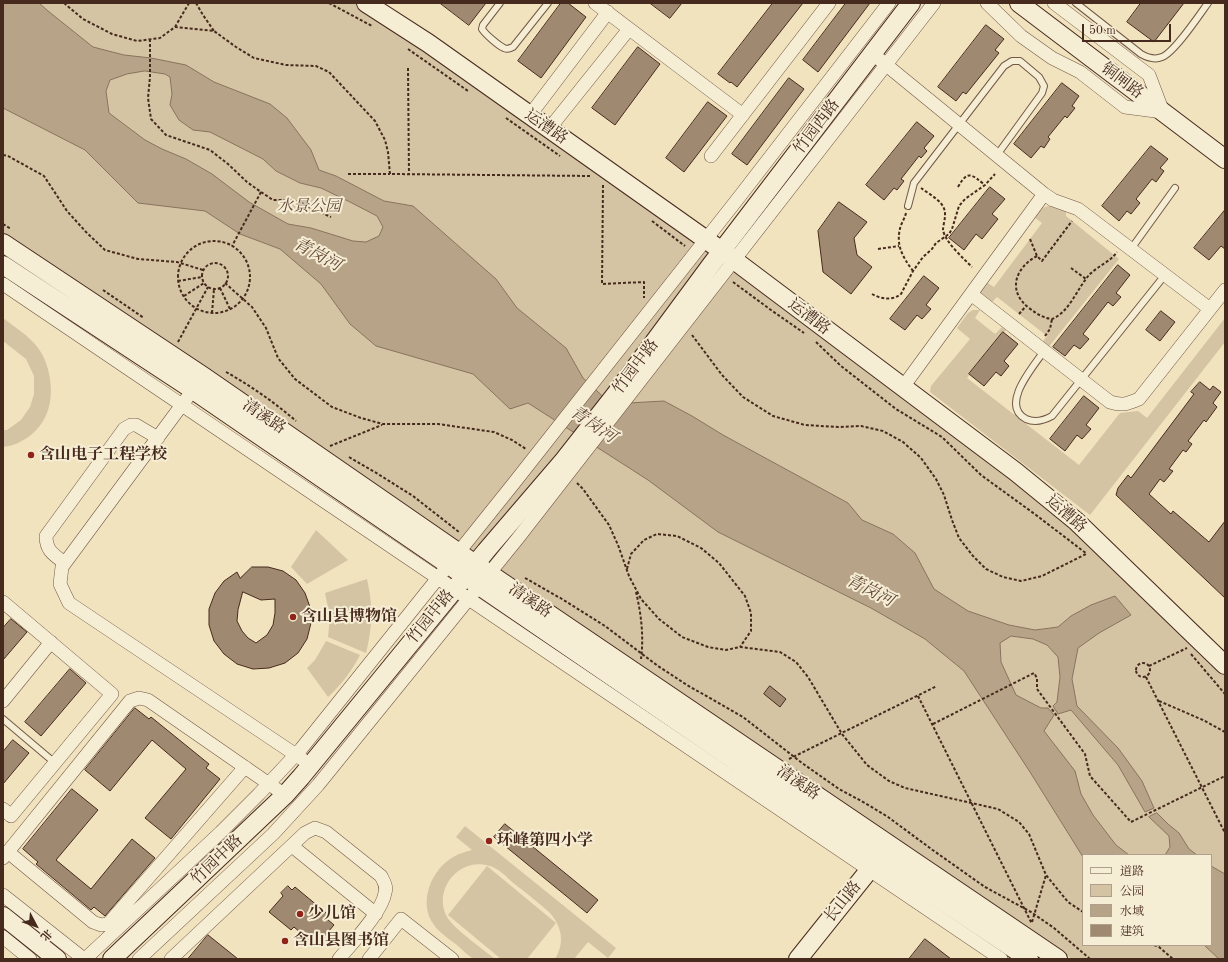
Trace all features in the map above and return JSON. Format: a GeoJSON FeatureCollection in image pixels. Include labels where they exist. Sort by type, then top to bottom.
{"type":"FeatureCollection","features":[{"type":"Feature","properties":{"kind":"main road","name":"运漕路"},"geometry":{"type":"LineString","coordinates":[[366,3],[428,43],[706,239],[1016,472],[1076,521],[1102,546],[1196,648],[1225,665]]}},
{"type":"Feature","properties":{"kind":"main road","name":"竹园西路"},"geometry":{"type":"LineString","coordinates":[[728,255],[879,59],[911,3]]}},
{"type":"Feature","properties":{"kind":"main road","name":"铜闸路"},"geometry":{"type":"LineString","coordinates":[[1019,3],[1225,159]]}},
{"type":"Feature","properties":{"kind":"main road","name":"清溪路"},"geometry":{"type":"LineString","coordinates":[[9,238],[174,346],[203,376],[320,448],[453,558],[472,581],[714,736],[774,767],[879,857],[1058,959]]}},
{"type":"Feature","properties":{"kind":"main road","name":"竹园中路"},"geometry":{"type":"LineString","coordinates":[[112,959],[285,795],[472,581],[565,467],[615,395],[728,255]]}},
{"type":"Feature","properties":{"kind":"main road","name":"清溪路"},"geometry":{"type":"LineString","coordinates":[[3,265],[453,558]]}},
{"type":"Feature","properties":{"kind":"main road","name":"清溪路"},"geometry":{"type":"LineString","coordinates":[[472,581],[639,675],[714,736],[879,857],[1029,959]]}},
{"type":"Feature","properties":{"kind":"main road","name":"长山路"},"geometry":{"type":"LineString","coordinates":[[798,959],[879,857]]}},
{"type":"Feature","properties":{"kind":"main road"},"geometry":{"type":"LineString","coordinates":[[3,916],[58,959]]}},
{"type":"Feature","properties":{"kind":"street"},"geometry":{"type":"LineString","coordinates":[[596,3],[743,115]]}},
{"type":"Feature","properties":{"kind":"street"},"geometry":{"type":"LineString","coordinates":[[3,895],[84,959],[221,832],[295,754],[536,455],[889,3]]}},
{"type":"Feature","properties":{"kind":"street"},"geometry":{"type":"LineString","coordinates":[[934,3],[879,59],[1044,194],[1053,200],[1078,209],[1210,309]]}},
{"type":"Feature","properties":{"kind":"street"},"geometry":{"type":"LineString","coordinates":[[987,3],[1021,36],[1052,58],[1080,72],[1125,107],[1163,112],[1149,75],[1054,3]]}},
{"type":"Feature","properties":{"kind":"street"},"geometry":{"type":"LineString","coordinates":[[711,156],[826,4]]}},
{"type":"Feature","properties":{"kind":"street"},"geometry":{"type":"LineString","coordinates":[[530,115],[608,12]]}},
{"type":"Feature","properties":{"kind":"street"},"geometry":{"type":"LineString","coordinates":[[549,129],[629,29]]}},
{"type":"Feature","properties":{"kind":"street"},"geometry":{"type":"LineString","coordinates":[[903,388],[1044,194]]}},
{"type":"Feature","properties":{"kind":"street"},"geometry":{"type":"LineString","coordinates":[[565,467],[683,325],[728,255]]}},
{"type":"Feature","properties":{"kind":"street"},"geometry":{"type":"LineString","coordinates":[[3,284],[182,405],[453,558]]}},
{"type":"Feature","properties":{"kind":"street"},"geometry":{"type":"LineString","coordinates":[[971,294],[1110,402],[1119,405],[1139,399],[1225,290]]}},
{"type":"Feature","properties":{"kind":"street"},"geometry":{"type":"LineString","coordinates":[[203,376],[62,567],[60,584],[69,603],[310,765]]}},
{"type":"Feature","properties":{"kind":"street"},"geometry":{"type":"LineString","coordinates":[[65,563],[50,551],[46,545],[46,536],[124,429],[131,425],[136,425],[158,438]]}},
{"type":"Feature","properties":{"kind":"street"},"geometry":{"type":"LineString","coordinates":[[139,959],[273,834],[318,786],[472,581],[879,857],[1001,959]]}},
{"type":"Feature","properties":{"kind":"street"},"geometry":{"type":"LineString","coordinates":[[3,602],[112,694],[11,816],[3,809]]}},
{"type":"Feature","properties":{"kind":"street"},"geometry":{"type":"LineString","coordinates":[[3,701],[51,642]]}},
{"type":"Feature","properties":{"kind":"street"},"geometry":{"type":"LineString","coordinates":[[245,767],[108,924],[101,925],[93,922],[5,855],[130,701],[139,698],[148,700],[245,767],[285,795]]}},
{"type":"Feature","properties":{"kind":"street"},"geometry":{"type":"LineString","coordinates":[[171,959],[305,833],[315,828],[326,832],[381,876],[385,883],[386,892],[383,902],[376,914],[339,959]]}},
{"type":"Feature","properties":{"kind":"street"},"geometry":{"type":"LineString","coordinates":[[292,846],[376,914]]}},
{"type":"Feature","properties":{"kind":"street"},"geometry":{"type":"LineString","coordinates":[[369,959],[401,919],[452,959]]}},
{"type":"Feature","properties":{"kind":"street"},"geometry":{"type":"LineString","coordinates":[[3,937],[30,959]]}},
{"type":"Feature","properties":{"kind":"lane"},"geometry":{"type":"LineString","coordinates":[[500,3],[482,25],[482,29],[484,34],[504,48],[508,49],[513,47],[548,3]]}},
{"type":"Feature","properties":{"kind":"lane"},"geometry":{"type":"LineString","coordinates":[[1076,3],[1141,54],[1151,58],[1157,58],[1162,57],[1171,51],[1208,3]]}},
{"type":"Feature","properties":{"kind":"lane"},"geometry":{"type":"LineString","coordinates":[[908,206],[914,183],[959,124],[1004,66],[1012,61],[1020,61],[1039,77],[1044,86],[1042,93],[997,155]]}},
{"type":"Feature","properties":{"kind":"lane"},"geometry":{"type":"LineString","coordinates":[[1127,246],[1175,188]]}},
{"type":"Feature","properties":{"kind":"lane"},"geometry":{"type":"LineString","coordinates":[[1041,348],[1018,391],[1016,399],[1016,407],[1022,417],[1032,422],[1044,421],[1052,416],[1164,275]]}},
{"type":"Feature","properties":{"kind":"lane"},"geometry":{"type":"LineString","coordinates":[[3,719],[55,763]]}},
{"type":"Feature","properties":{"kind":"path"},"geometry":{"type":"LineString","coordinates":[[64,3],[83,20],[112,34],[137,41],[160,38],[175,26],[189,3]]}},
{"type":"Feature","properties":{"kind":"path"},"geometry":{"type":"LineString","coordinates":[[196,3],[214,31],[254,58],[286,65],[316,66],[329,72],[375,121],[388,152],[390,174]]}},
{"type":"Feature","properties":{"kind":"path"},"geometry":{"type":"LineString","coordinates":[[175,26],[214,31]]}},
{"type":"Feature","properties":{"kind":"path"},"geometry":{"type":"LineString","coordinates":[[150,39],[150,77],[148,98],[151,119],[166,135],[210,150],[247,182],[273,200],[293,200],[331,217]]}},
{"type":"Feature","properties":{"kind":"path"},"geometry":{"type":"LineString","coordinates":[[408,68],[408,175]]}},
{"type":"Feature","properties":{"kind":"path"},"geometry":{"type":"LineString","coordinates":[[3,155],[8,156],[44,176],[67,211],[105,250],[138,259],[180,264],[203,270]]}},
{"type":"Feature","properties":{"kind":"path"},"geometry":{"type":"LineString","coordinates":[[348,174],[596,176]]}},
{"type":"Feature","properties":{"kind":"path"},"geometry":{"type":"LineString","coordinates":[[872,294],[880,299],[888,299],[898,296],[904,290],[922,257],[932,249],[936,243],[946,237],[952,229],[959,206],[965,199],[986,185],[995,174]]}},
{"type":"Feature","properties":{"kind":"path"},"geometry":{"type":"LineString","coordinates":[[958,187],[966,176],[970,175],[974,176],[986,185]]}},
{"type":"Feature","properties":{"kind":"path"},"geometry":{"type":"LineString","coordinates":[[603,181],[602,284],[644,282],[644,303],[648,312]]}},
{"type":"Feature","properties":{"kind":"path"},"geometry":{"type":"LineString","coordinates":[[914,183],[941,203],[945,208],[946,214],[943,230],[946,237],[953,248],[972,267]]}},
{"type":"Feature","properties":{"kind":"path"},"geometry":{"type":"LineString","coordinates":[[232,246],[261,192]]}},
{"type":"Feature","properties":{"kind":"path"},"geometry":{"type":"LineString","coordinates":[[908,206],[901,226],[899,246],[904,259],[913,271]]}},
{"type":"Feature","properties":{"kind":"path"},"geometry":{"type":"LineString","coordinates":[[1030,239],[1037,256],[1042,261],[1072,221]]}},
{"type":"Feature","properties":{"kind":"path"},"geometry":{"type":"LineString","coordinates":[[3,224],[9,238]]}},
{"type":"Feature","properties":{"kind":"path"},"geometry":{"type":"LineString","coordinates":[[214,240],[225,242],[232,246],[243,256],[248,266],[250,278],[248,289],[242,298],[230,309],[221,312],[208,313],[196,309],[187,302],[180,291],[178,281],[179,267],[184,256],[192,248],[202,242],[214,240]]}},
{"type":"Feature","properties":{"kind":"path"},"geometry":{"type":"LineString","coordinates":[[878,249],[899,246]]}},
{"type":"Feature","properties":{"kind":"path"},"geometry":{"type":"LineString","coordinates":[[1041,348],[1050,329],[1052,320],[1062,313],[1086,279],[1097,268],[1110,260],[1127,246]]}},
{"type":"Feature","properties":{"kind":"path"},"geometry":{"type":"LineString","coordinates":[[1037,256],[1027,262],[1017,277],[1015,283],[1016,290],[1026,306],[1045,318],[1052,320]]}},
{"type":"Feature","properties":{"kind":"path"},"geometry":{"type":"LineString","coordinates":[[208,264],[220,264],[224,266],[228,274],[228,278],[220,288],[214,289],[208,287],[204,283],[202,277],[203,270],[208,264]]}},
{"type":"Feature","properties":{"kind":"path"},"geometry":{"type":"LineString","coordinates":[[1071,268],[1086,279]]}},
{"type":"Feature","properties":{"kind":"path"},"geometry":{"type":"LineString","coordinates":[[178,281],[202,277]]}},
{"type":"Feature","properties":{"kind":"path"},"geometry":{"type":"LineString","coordinates":[[184,296],[204,283]]}},
{"type":"Feature","properties":{"kind":"path"},"geometry":{"type":"LineString","coordinates":[[225,283],[252,306],[266,328],[278,358],[294,378],[332,407],[361,418],[383,424],[438,424],[494,432],[512,440],[536,455]]}},
{"type":"Feature","properties":{"kind":"path"},"geometry":{"type":"LineString","coordinates":[[174,346],[208,287]]}},
{"type":"Feature","properties":{"kind":"path"},"geometry":{"type":"LineString","coordinates":[[220,288],[230,309]]}},
{"type":"Feature","properties":{"kind":"path"},"geometry":{"type":"LineString","coordinates":[[101,289],[148,320]]}},
{"type":"Feature","properties":{"kind":"path"},"geometry":{"type":"LineString","coordinates":[[212,313],[214,289]]}},
{"type":"Feature","properties":{"kind":"path"},"geometry":{"type":"LineString","coordinates":[[1019,314],[1026,306]]}},
{"type":"Feature","properties":{"kind":"path"},"geometry":{"type":"LineString","coordinates":[[683,325],[722,375],[743,398],[773,416],[805,425],[838,427],[861,426],[883,431],[903,442],[921,458],[936,479],[944,495],[959,538],[973,556],[986,569],[1003,578],[1021,581],[1042,576],[1102,546]]}},
{"type":"Feature","properties":{"kind":"path"},"geometry":{"type":"LineString","coordinates":[[224,372],[265,396],[298,422]]}},
{"type":"Feature","properties":{"kind":"path"},"geometry":{"type":"LineString","coordinates":[[320,448],[383,424]]}},
{"type":"Feature","properties":{"kind":"path"},"geometry":{"type":"LineString","coordinates":[[320,448],[332,448]]}},
{"type":"Feature","properties":{"kind":"path"},"geometry":{"type":"LineString","coordinates":[[345,456],[378,474],[413,496],[453,558]]}},
{"type":"Feature","properties":{"kind":"path"},"geometry":{"type":"LineString","coordinates":[[565,467],[609,525],[641,599],[659,619],[682,637],[708,647],[726,650],[740,647],[780,652],[796,662],[808,677],[842,734],[867,765],[888,781],[905,788],[998,809],[1019,822],[1029,834],[1046,875],[1068,902],[1082,911]]}},
{"type":"Feature","properties":{"kind":"path"},"geometry":{"type":"LineString","coordinates":[[627,569],[631,554],[644,540],[657,534],[676,536],[701,548],[719,564],[745,596],[751,613],[751,631],[740,647]]}},
{"type":"Feature","properties":{"kind":"path"},"geometry":{"type":"LineString","coordinates":[[520,576],[562,599],[605,626],[687,686],[742,717],[839,789],[888,817],[985,887],[1013,902],[1054,928],[1090,959]]}},
{"type":"Feature","properties":{"kind":"path"},"geometry":{"type":"LineString","coordinates":[[635,587],[640,609],[642,637],[639,675]]}},
{"type":"Feature","properties":{"kind":"path"},"geometry":{"type":"LineString","coordinates":[[1146,677],[1141,678],[1136,673],[1138,664],[1143,663],[1149,666],[1196,648],[1225,694]]}},
{"type":"Feature","properties":{"kind":"path"},"geometry":{"type":"LineString","coordinates":[[1146,677],[1150,671],[1149,666]]}},
{"type":"Feature","properties":{"kind":"path"},"geometry":{"type":"LineString","coordinates":[[933,724],[1034,673],[1037,678],[1038,689],[1085,754],[1090,776],[1130,822],[1225,776]]}},
{"type":"Feature","properties":{"kind":"path"},"geometry":{"type":"LineString","coordinates":[[1146,677],[1225,833]]}},
{"type":"Feature","properties":{"kind":"path"},"geometry":{"type":"LineString","coordinates":[[774,767],[937,686]]}},
{"type":"Feature","properties":{"kind":"path"},"geometry":{"type":"LineString","coordinates":[[918,696],[973,803],[1035,930]]}},
{"type":"Feature","properties":{"kind":"path"},"geometry":{"type":"LineString","coordinates":[[1158,701],[1203,720],[1225,732]]}},
{"type":"Feature","properties":{"kind":"path"},"geometry":{"type":"LineString","coordinates":[[1032,923],[1046,875]]}},
{"type":"Feature","properties":{"kind":"path"},"geometry":{"type":"LineString","coordinates":[[1156,946],[1173,959]]}},
{"type":"Feature","properties":{"kind":"green space","name":"水景公园"},"geometry":{"type":"Polygon","coordinates":[[[3,3],[354,3],[424,49],[760,288],[1011,478],[1067,525],[1225,676],[1225,959],[1072,959],[3,236],[3,3]]]}},
{"type":"Feature","properties":{"kind":"green space"},"geometry":{"type":"Polygon","coordinates":[[[1048,206],[1056,206],[1066,209],[1066,216],[1119,259],[1047,349],[1041,344],[1047,336],[997,297],[990,304],[980,293],[986,282],[994,287],[1042,223],[1034,217],[1040,209],[1048,206]]]}},
{"type":"Feature","properties":{"kind":"green space"},"geometry":{"type":"Polygon","coordinates":[[[973,310],[980,310],[975,318],[995,334],[1002,327],[1006,330],[967,378],[1079,465],[1120,413],[1138,411],[1147,418],[1225,318],[1225,342],[1090,515],[930,392],[931,386],[970,339],[957,328],[968,313],[973,310]]]}},
{"type":"Feature","properties":{"kind":"green space"},"geometry":{"type":"Polygon","coordinates":[[[3,318],[25,335],[40,350],[48,369],[51,392],[47,413],[40,426],[30,436],[23,440],[10,446],[3,447],[3,430],[7,430],[21,420],[30,407],[34,394],[34,376],[26,359],[3,341],[3,318]]]}},
{"type":"Feature","properties":{"kind":"green space"},"geometry":{"type":"Polygon","coordinates":[[[316,530],[348,560],[307,584],[291,567],[316,530]]]}},
{"type":"Feature","properties":{"kind":"green space"},"geometry":{"type":"Polygon","coordinates":[[[367,579],[371,616],[370,633],[366,653],[328,637],[330,617],[325,593],[367,579]]]}},
{"type":"Feature","properties":{"kind":"green space"},"geometry":{"type":"Polygon","coordinates":[[[326,641],[360,655],[346,678],[328,697],[307,668],[315,660],[326,641]]]}},
{"type":"Feature","properties":{"kind":"green space"},"geometry":{"type":"Polygon","coordinates":[[[465,826],[616,948],[608,958],[588,942],[574,959],[555,959],[560,947],[561,935],[554,918],[550,913],[505,875],[493,867],[479,864],[459,870],[452,877],[446,886],[443,896],[443,906],[447,917],[451,922],[469,939],[495,959],[476,960],[442,933],[434,925],[429,916],[427,896],[434,877],[447,861],[461,853],[472,850],[456,837],[465,826]]]}},
{"type":"Feature","properties":{"kind":"green space"},"geometry":{"type":"Polygon","coordinates":[[[487,866],[556,923],[527,959],[501,959],[448,915],[487,866]]]}},
{"type":"Feature","properties":{"kind":"water","name":"青岗河"},"geometry":{"type":"Polygon","coordinates":[[[3,3],[39,3],[93,47],[124,55],[151,58],[186,65],[214,82],[270,104],[287,118],[311,150],[319,170],[336,176],[384,201],[413,206],[496,279],[517,308],[566,348],[583,378],[611,404],[664,401],[848,503],[862,520],[893,534],[915,553],[934,589],[968,611],[1009,625],[1035,630],[1058,627],[1071,616],[1091,605],[1115,596],[1131,615],[1099,633],[1078,648],[1072,679],[1077,706],[1118,748],[1142,781],[1154,808],[1145,812],[1118,765],[1071,710],[1058,714],[1053,706],[1057,702],[1060,677],[1058,657],[1047,645],[1033,639],[1011,636],[1000,643],[1001,662],[1016,695],[1041,708],[1048,708],[1054,715],[1044,731],[1075,771],[1081,794],[1093,815],[1116,845],[1128,854],[1082,854],[1082,855],[964,671],[925,639],[871,608],[718,532],[648,480],[528,403],[510,409],[473,374],[376,346],[350,324],[321,284],[280,249],[240,234],[205,211],[138,203],[85,150],[3,108],[3,3]],[[145,71],[127,74],[110,80],[106,91],[109,113],[145,140],[186,159],[212,174],[249,202],[288,224],[311,228],[353,241],[366,242],[379,236],[383,227],[377,216],[321,188],[300,183],[276,171],[263,159],[210,132],[193,130],[179,120],[170,105],[172,94],[170,77],[165,74],[145,71]]]}},
{"type":"Feature","properties":{"kind":"water"},"geometry":{"type":"Polygon","coordinates":[[[1157,813],[1179,833],[1189,849],[1196,854],[1166,854],[1170,847],[1169,836],[1149,817],[1157,813]]]}},
{"type":"Feature","properties":{"kind":"water"},"geometry":{"type":"Polygon","coordinates":[[[1212,867],[1225,874],[1225,959],[1219,959],[1205,946],[1212,946],[1212,867]]]}},
{"type":"Feature","properties":{"kind":"building"},"geometry":{"type":"Polygon","coordinates":[[[440,3],[486,3],[469,25],[440,3]]]}},
{"type":"Feature","properties":{"kind":"building"},"geometry":{"type":"Polygon","coordinates":[[[561,3],[568,3],[586,17],[541,78],[518,61],[561,3]]]}},
{"type":"Feature","properties":{"kind":"building"},"geometry":{"type":"Polygon","coordinates":[[[650,3],[682,3],[670,18],[650,3]]]}},
{"type":"Feature","properties":{"kind":"building"},"geometry":{"type":"Polygon","coordinates":[[[773,3],[803,3],[737,87],[718,74],[773,3]]]}},
{"type":"Feature","properties":{"kind":"building"},"geometry":{"type":"Polygon","coordinates":[[[846,3],[870,3],[818,72],[803,60],[846,3]]]}},
{"type":"Feature","properties":{"kind":"building"},"geometry":{"type":"Polygon","coordinates":[[[1141,3],[1184,3],[1154,42],[1127,22],[1141,3]]]}},
{"type":"Feature","properties":{"kind":"building"},"geometry":{"type":"Polygon","coordinates":[[[986,25],[1004,39],[995,50],[999,53],[966,94],[963,92],[956,101],[938,87],[986,25]]]}},
{"type":"Feature","properties":{"kind":"building"},"geometry":{"type":"Polygon","coordinates":[[[638,47],[660,64],[615,125],[592,108],[638,47]]]}},
{"type":"Feature","properties":{"kind":"building"},"geometry":{"type":"Polygon","coordinates":[[[789,78],[804,89],[747,165],[732,154],[789,78]]]}},
{"type":"Feature","properties":{"kind":"building"},"geometry":{"type":"Polygon","coordinates":[[[1062,83],[1079,96],[1072,106],[1075,108],[1067,118],[1065,116],[1048,137],[1050,139],[1044,148],[1041,146],[1031,158],[1014,144],[1062,83]]]}},
{"type":"Feature","properties":{"kind":"building"},"geometry":{"type":"Polygon","coordinates":[[[708,102],[727,116],[684,172],[666,158],[708,102]]]}},
{"type":"Feature","properties":{"kind":"building"},"geometry":{"type":"Polygon","coordinates":[[[917,122],[934,136],[924,148],[927,151],[921,158],[919,156],[901,179],[904,181],[897,190],[894,188],[884,200],[866,185],[917,122]]]}},
{"type":"Feature","properties":{"kind":"building"},"geometry":{"type":"Polygon","coordinates":[[[1151,146],[1168,159],[1160,168],[1164,171],[1156,182],[1152,179],[1136,199],[1140,203],[1131,214],[1127,211],[1119,221],[1102,206],[1151,146]]]}},
{"type":"Feature","properties":{"kind":"building"},"geometry":{"type":"Polygon","coordinates":[[[990,187],[1005,199],[992,214],[998,219],[982,239],[976,234],[964,250],[949,238],[990,187]]]}},
{"type":"Feature","properties":{"kind":"building"},"geometry":{"type":"Polygon","coordinates":[[[839,202],[867,222],[854,238],[857,255],[872,267],[851,294],[823,272],[818,231],[839,202]]]}},
{"type":"Feature","properties":{"kind":"building"},"geometry":{"type":"Polygon","coordinates":[[[1225,210],[1225,249],[1221,246],[1209,260],[1194,248],[1225,210]]]}},
{"type":"Feature","properties":{"kind":"building"},"geometry":{"type":"Polygon","coordinates":[[[1118,265],[1130,275],[1116,293],[1121,297],[1113,306],[1108,302],[1083,334],[1089,339],[1080,349],[1074,345],[1065,356],[1053,347],[1118,265]]]}},
{"type":"Feature","properties":{"kind":"building"},"geometry":{"type":"Polygon","coordinates":[[[924,276],[939,288],[926,305],[931,309],[922,319],[917,315],[905,330],[890,319],[924,276]]]}},
{"type":"Feature","properties":{"kind":"building"},"geometry":{"type":"Polygon","coordinates":[[[1161,311],[1175,322],[1160,341],[1146,330],[1161,311]]]}},
{"type":"Feature","properties":{"kind":"building"},"geometry":{"type":"Polygon","coordinates":[[[1003,332],[1018,344],[1004,361],[1009,366],[1001,376],[996,372],[984,386],[969,374],[1003,332]]]}},
{"type":"Feature","properties":{"kind":"building"},"geometry":{"type":"Polygon","coordinates":[[[1200,382],[1210,390],[1213,386],[1221,392],[1213,403],[1217,407],[1206,422],[1204,420],[1188,441],[1192,444],[1186,452],[1183,450],[1169,469],[1173,471],[1164,482],[1160,479],[1149,494],[1171,514],[1173,511],[1209,542],[1225,521],[1225,598],[1116,495],[1118,488],[1128,475],[1131,478],[1194,394],[1191,392],[1200,382]]]}},
{"type":"Feature","properties":{"kind":"building"},"geometry":{"type":"Polygon","coordinates":[[[1084,396],[1099,408],[1086,425],[1091,429],[1082,439],[1077,435],[1065,451],[1050,439],[1084,396]]]}},
{"type":"Feature","properties":{"kind":"building","name":"含山县博物馆"},"geometry":{"type":"Polygon","coordinates":[[[252,567],[268,567],[283,571],[296,580],[305,593],[310,607],[311,623],[307,639],[298,653],[285,663],[269,668],[253,669],[237,664],[224,654],[214,641],[209,625],[209,609],[215,593],[224,581],[237,572],[240,578],[252,567]],[[243,592],[238,610],[237,621],[242,631],[248,638],[256,643],[267,635],[273,625],[275,613],[275,599],[261,600],[243,592]]]}},
{"type":"Feature","properties":{"kind":"building"},"geometry":{"type":"Polygon","coordinates":[[[11,619],[27,632],[3,660],[3,628],[11,619]]]}},
{"type":"Feature","properties":{"kind":"building"},"geometry":{"type":"Polygon","coordinates":[[[70,669],[86,683],[41,736],[25,722],[70,669]]]}},
{"type":"Feature","properties":{"kind":"building"},"geometry":{"type":"Polygon","coordinates":[[[770,686],[786,699],[780,707],[764,694],[770,686]]]}},
{"type":"Feature","properties":{"kind":"building"},"geometry":{"type":"Polygon","coordinates":[[[135,708],[149,719],[151,717],[209,764],[206,768],[220,779],[171,839],[145,818],[186,769],[152,740],[110,791],[85,770],[135,708]]]}},
{"type":"Feature","properties":{"kind":"building"},"geometry":{"type":"Polygon","coordinates":[[[13,740],[29,753],[3,784],[3,752],[13,740]]]}},
{"type":"Feature","properties":{"kind":"building"},"geometry":{"type":"Polygon","coordinates":[[[72,789],[98,810],[56,860],[91,889],[132,839],[155,858],[105,916],[94,907],[91,910],[36,864],[38,862],[23,849],[72,789]]]}},
{"type":"Feature","properties":{"kind":"building"},"geometry":{"type":"Polygon","coordinates":[[[505,824],[598,900],[587,913],[494,837],[505,824]]]}},
{"type":"Feature","properties":{"kind":"building","name":"少儿馆"},"geometry":{"type":"Polygon","coordinates":[[[288,886],[292,890],[295,887],[330,916],[327,919],[334,925],[316,946],[294,927],[291,930],[269,912],[283,896],[281,893],[288,886]]]}},
{"type":"Feature","properties":{"kind":"building"},"geometry":{"type":"Polygon","coordinates":[[[208,935],[238,959],[188,959],[208,935]]]}},
{"type":"Feature","properties":{"kind":"building"},"geometry":{"type":"Polygon","coordinates":[[[925,939],[951,959],[909,959],[925,939]]]}},
{"type":"Feature","properties":{"kind":"place","name":"含山电子工程学校"},"geometry":{"type":"Point","coordinates":[31,455]}},
{"type":"Feature","properties":{"kind":"place","name":"含山县博物馆"},"geometry":{"type":"Point","coordinates":[293,617]}},
{"type":"Feature","properties":{"kind":"place","name":"环峰第四小学"},"geometry":{"type":"Point","coordinates":[489,841]}},
{"type":"Feature","properties":{"kind":"place","name":"少儿馆"},"geometry":{"type":"Point","coordinates":[300,914]}},
{"type":"Feature","properties":{"kind":"place","name":"含山县图书馆"},"geometry":{"type":"Point","coordinates":[285,941]}}]}
